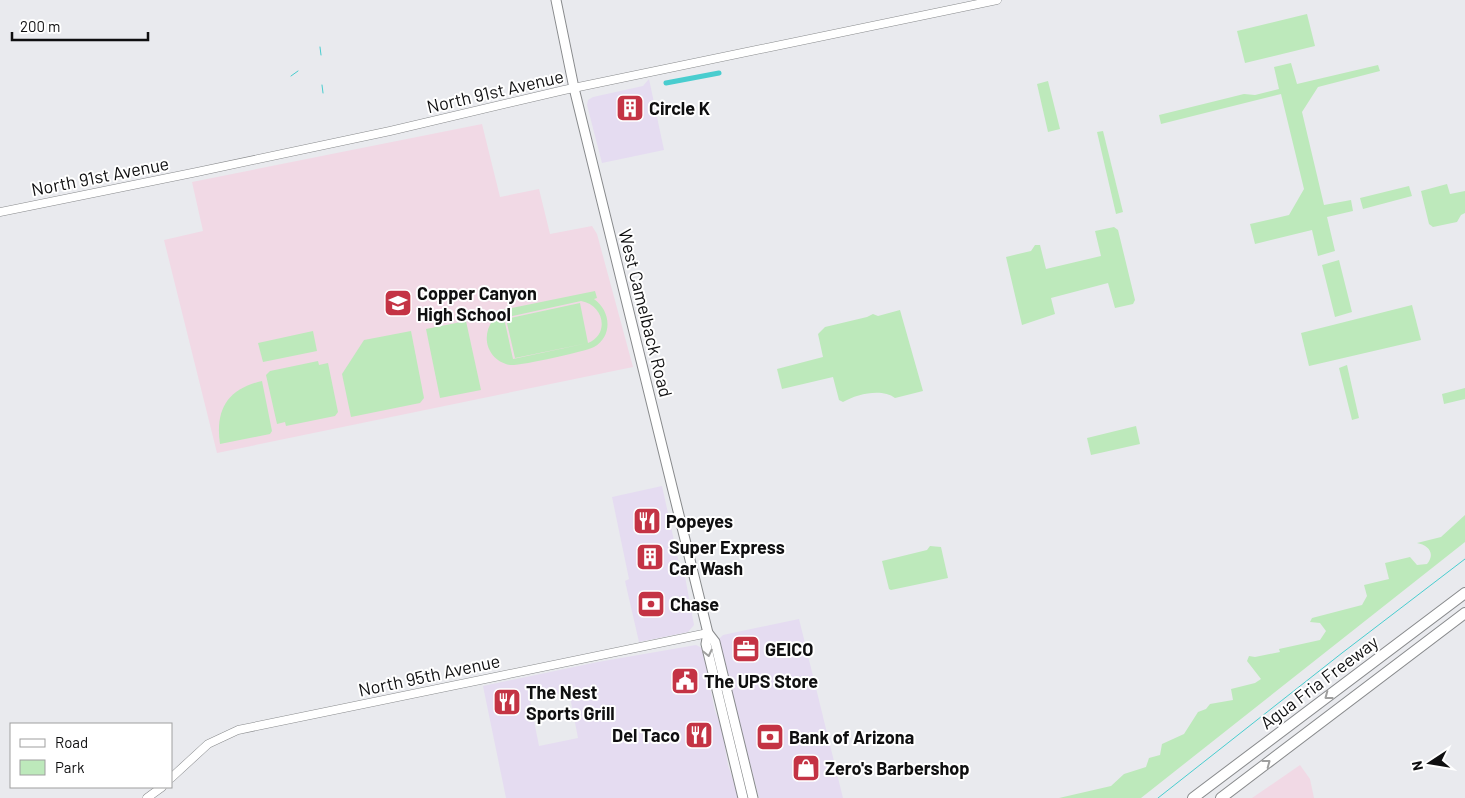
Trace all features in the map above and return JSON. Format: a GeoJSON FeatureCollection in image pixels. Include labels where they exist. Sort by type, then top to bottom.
{"type":"FeatureCollection","features":[{"type":"Feature","properties":{"kind":"highway"},"geometry":{"type":"LineString","coordinates":[[1367,666],[1388,645],[1465,586]]}},
{"type":"Feature","properties":{"kind":"highway","name":"Agua Fria Freeway"},"geometry":{"type":"LineString","coordinates":[[1192,798],[1465,592]]}},
{"type":"Feature","properties":{"kind":"highway","name":"Agua Fria Freeway"},"geometry":{"type":"LineString","coordinates":[[1224,796],[1465,612]]}},
{"type":"Feature","properties":{"kind":"highway"},"geometry":{"type":"LineString","coordinates":[[1375,682],[1402,668],[1465,620]]}},
{"type":"Feature","properties":{"kind":"highway"},"geometry":{"type":"LineString","coordinates":[[1184,798],[1222,776]]}},
{"type":"Feature","properties":{"kind":"main road","name":"West Camelback Road"},"geometry":{"type":"LineString","coordinates":[[556,0],[574,88],[708,633],[715,642],[753,798]]}},
{"type":"Feature","properties":{"kind":"main road","name":"North 91st Avenue"},"geometry":{"type":"LineString","coordinates":[[0,212],[366,136],[574,88],[997,0]]}},
{"type":"Feature","properties":{"kind":"main road","name":"West Camelback Road"},"geometry":{"type":"LineString","coordinates":[[708,633],[706,644],[743,798]]}},
{"type":"Feature","properties":{"kind":"main road","name":"North 95th Avenue"},"geometry":{"type":"LineString","coordinates":[[172,777],[208,744],[238,730],[708,633]]}},
{"type":"Feature","properties":{"kind":"main road"},"geometry":{"type":"LineString","coordinates":[[736,726],[735,739],[740,763],[736,770],[744,779],[749,798]]}},
{"type":"Feature","properties":{"kind":"main road"},"geometry":{"type":"LineString","coordinates":[[147,798],[161,788]]}},
{"type":"Feature","properties":{"kind":"shaded area"},"geometry":{"type":"Polygon","coordinates":[[[649,79],[664,150],[602,163],[587,105],[588,100],[593,97],[643,86],[649,79]]]}},
{"type":"Feature","properties":{"kind":"shaded area","name":"Copper Canyon High School"},"geometry":{"type":"Polygon","coordinates":[[[482,124],[500,197],[539,189],[550,234],[592,226],[597,234],[633,367],[217,453],[164,240],[203,231],[192,182],[482,124]]]}},
{"type":"Feature","properties":{"kind":"shaded area"},"geometry":{"type":"Polygon","coordinates":[[[662,486],[680,568],[684,573],[694,625],[688,632],[639,642],[625,581],[629,579],[612,497],[662,486]]]}},
{"type":"Feature","properties":{"kind":"shaded area"},"geometry":{"type":"Polygon","coordinates":[[[799,619],[843,798],[759,798],[718,640],[723,635],[799,619]]]}},
{"type":"Feature","properties":{"kind":"shaded area"},"geometry":{"type":"Polygon","coordinates":[[[696,645],[702,648],[715,711],[721,724],[728,765],[739,798],[506,798],[483,686],[598,662],[696,645]],[[569,692],[530,700],[539,746],[578,738],[569,692]]]}},
{"type":"Feature","properties":{"kind":"shaded area"},"geometry":{"type":"Polygon","coordinates":[[[1300,765],[1310,779],[1314,798],[1252,798],[1300,765]]]}},
{"type":"Feature","properties":{"kind":"green space"},"geometry":{"type":"Polygon","coordinates":[[[1307,14],[1315,46],[1245,63],[1237,31],[1307,14]]]}},
{"type":"Feature","properties":{"kind":"green space"},"geometry":{"type":"Polygon","coordinates":[[[1291,63],[1297,84],[1378,65],[1380,71],[1318,87],[1302,112],[1324,205],[1351,200],[1353,211],[1327,217],[1335,251],[1318,256],[1312,230],[1255,244],[1250,224],[1289,215],[1304,189],[1281,94],[1161,124],[1159,115],[1244,94],[1255,95],[1279,89],[1274,67],[1291,63]]]}},
{"type":"Feature","properties":{"kind":"green space"},"geometry":{"type":"Polygon","coordinates":[[[1048,81],[1060,129],[1048,132],[1037,84],[1048,81]]]}},
{"type":"Feature","properties":{"kind":"green space"},"geometry":{"type":"Polygon","coordinates":[[[1103,131],[1123,212],[1116,214],[1097,132],[1103,131]]]}},
{"type":"Feature","properties":{"kind":"green space"},"geometry":{"type":"Polygon","coordinates":[[[1447,184],[1450,194],[1465,191],[1465,213],[1461,215],[1457,222],[1433,227],[1429,224],[1421,191],[1447,184]]]}},
{"type":"Feature","properties":{"kind":"green space"},"geometry":{"type":"Polygon","coordinates":[[[1409,186],[1412,196],[1363,209],[1360,198],[1409,186]]]}},
{"type":"Feature","properties":{"kind":"green space"},"geometry":{"type":"Polygon","coordinates":[[[1114,227],[1118,230],[1135,300],[1133,304],[1115,308],[1108,283],[1051,298],[1055,314],[1022,325],[1006,257],[1031,251],[1035,245],[1040,245],[1046,269],[1101,256],[1095,231],[1114,227]]]}},
{"type":"Feature","properties":{"kind":"green space"},"geometry":{"type":"Polygon","coordinates":[[[1339,260],[1352,312],[1335,317],[1322,265],[1339,260]]]}},
{"type":"Feature","properties":{"kind":"green space"},"geometry":{"type":"Polygon","coordinates":[[[595,291],[597,298],[594,299],[604,310],[608,323],[604,337],[594,347],[538,361],[510,365],[496,359],[488,347],[487,334],[493,320],[489,320],[487,313],[595,291]],[[581,301],[504,318],[513,359],[588,343],[595,339],[602,327],[599,314],[595,308],[581,301]]]}},
{"type":"Feature","properties":{"kind":"green space"},"geometry":{"type":"Polygon","coordinates":[[[580,303],[588,343],[515,358],[506,319],[580,303]]]}},
{"type":"Feature","properties":{"kind":"green space"},"geometry":{"type":"Polygon","coordinates":[[[1412,305],[1421,340],[1309,366],[1301,333],[1412,305]]]}},
{"type":"Feature","properties":{"kind":"green space"},"geometry":{"type":"Polygon","coordinates":[[[900,310],[923,391],[895,398],[883,393],[869,393],[843,402],[839,400],[833,377],[782,389],[777,369],[823,357],[818,334],[825,327],[873,314],[878,316],[900,310]]]}},
{"type":"Feature","properties":{"kind":"green space"},"geometry":{"type":"Polygon","coordinates":[[[466,321],[481,390],[440,398],[426,329],[466,321]]]}},
{"type":"Feature","properties":{"kind":"green space"},"geometry":{"type":"Polygon","coordinates":[[[313,331],[317,351],[263,362],[258,343],[313,331]]]}},
{"type":"Feature","properties":{"kind":"green space"},"geometry":{"type":"Polygon","coordinates":[[[411,331],[424,398],[420,403],[351,417],[342,374],[364,340],[411,331]]]}},
{"type":"Feature","properties":{"kind":"green space"},"geometry":{"type":"Polygon","coordinates":[[[318,361],[319,365],[328,363],[338,412],[335,416],[286,426],[285,422],[277,424],[266,375],[270,371],[318,361]]]}},
{"type":"Feature","properties":{"kind":"green space"},"geometry":{"type":"Polygon","coordinates":[[[1347,365],[1359,418],[1352,420],[1339,368],[1347,365]]]}},
{"type":"Feature","properties":{"kind":"green space"},"geometry":{"type":"Polygon","coordinates":[[[262,381],[272,431],[270,434],[220,444],[220,421],[226,403],[240,389],[262,381]]]}},
{"type":"Feature","properties":{"kind":"green space"},"geometry":{"type":"Polygon","coordinates":[[[1465,388],[1465,399],[1444,404],[1442,394],[1465,388]]]}},
{"type":"Feature","properties":{"kind":"green space"},"geometry":{"type":"Polygon","coordinates":[[[1136,426],[1140,444],[1091,455],[1087,438],[1136,426]]]}},
{"type":"Feature","properties":{"kind":"green space"},"geometry":{"type":"Polygon","coordinates":[[[1465,515],[1465,542],[1141,798],[1059,798],[1111,786],[1124,774],[1146,767],[1149,758],[1160,755],[1162,744],[1184,734],[1198,712],[1206,709],[1210,704],[1233,700],[1231,689],[1255,683],[1261,679],[1247,661],[1249,656],[1255,657],[1280,652],[1279,649],[1320,640],[1326,631],[1320,623],[1310,622],[1312,618],[1362,605],[1367,596],[1364,585],[1389,579],[1385,563],[1410,557],[1417,565],[1427,564],[1431,556],[1430,550],[1417,543],[1441,537],[1465,515]]]}},
{"type":"Feature","properties":{"kind":"green space"},"geometry":{"type":"Polygon","coordinates":[[[930,546],[941,547],[948,578],[889,589],[882,561],[927,550],[930,546]]]}},
{"type":"Feature","properties":{"kind":"waterway"},"geometry":{"type":"LineString","coordinates":[[320,47],[321,55]]}},
{"type":"Feature","properties":{"kind":"waterway"},"geometry":{"type":"LineString","coordinates":[[291,76],[298,71]]}},
{"type":"Feature","properties":{"kind":"waterway"},"geometry":{"type":"LineString","coordinates":[[666,83],[719,73]]}},
{"type":"Feature","properties":{"kind":"waterway"},"geometry":{"type":"LineString","coordinates":[[322,85],[323,93]]}},
{"type":"Feature","properties":{"kind":"waterway"},"geometry":{"type":"LineString","coordinates":[[1158,798],[1465,559]]}},
{"type":"Feature","properties":{"kind":"place","name":"Circle K"},"geometry":{"type":"Point","coordinates":[630,108]}},
{"type":"Feature","properties":{"kind":"place","name":"Copper Canyon High School"},"geometry":{"type":"Point","coordinates":[398,303]}},
{"type":"Feature","properties":{"kind":"place","name":"Popeyes"},"geometry":{"type":"Point","coordinates":[647,521]}},
{"type":"Feature","properties":{"kind":"place","name":"Super Express Car Wash"},"geometry":{"type":"Point","coordinates":[650,557]}},
{"type":"Feature","properties":{"kind":"place","name":"Chase"},"geometry":{"type":"Point","coordinates":[651,604]}},
{"type":"Feature","properties":{"kind":"place","name":"GEICO"},"geometry":{"type":"Point","coordinates":[746,649]}},
{"type":"Feature","properties":{"kind":"place","name":"The UPS Store"},"geometry":{"type":"Point","coordinates":[685,681]}},
{"type":"Feature","properties":{"kind":"place","name":"The Nest Sports Grill"},"geometry":{"type":"Point","coordinates":[507,702]}},
{"type":"Feature","properties":{"kind":"place","name":"Del Taco"},"geometry":{"type":"Point","coordinates":[699,735]}},
{"type":"Feature","properties":{"kind":"place","name":"Bank of Arizona"},"geometry":{"type":"Point","coordinates":[770,737]}},
{"type":"Feature","properties":{"kind":"place","name":"Zero's Barbershop"},"geometry":{"type":"Point","coordinates":[806,768]}}]}
